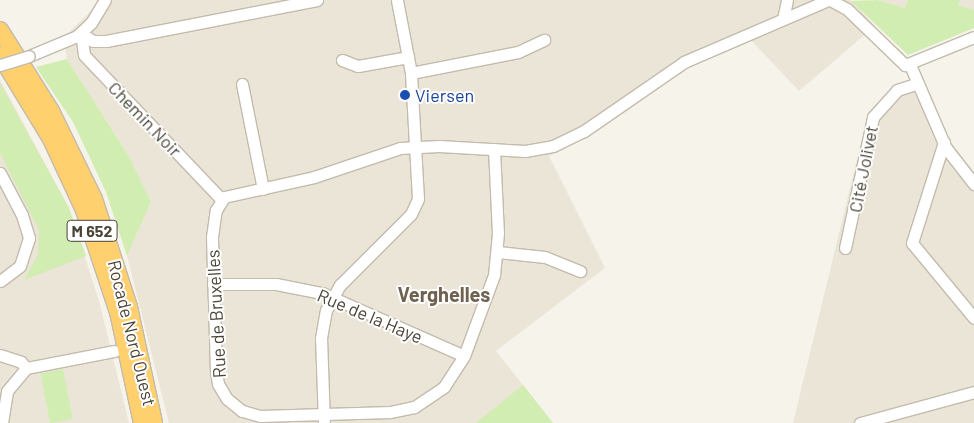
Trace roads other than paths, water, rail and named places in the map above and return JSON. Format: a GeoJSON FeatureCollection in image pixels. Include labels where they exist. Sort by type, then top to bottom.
{"type":"FeatureCollection","features":[{"type":"Feature","properties":{"kind":"highway","name":"Rocade Nord Ouest"},"geometry":{"type":"LineString","coordinates":[[0,30],[52,111],[94,199],[129,307],[154,423]]}},
{"type":"Feature","properties":{"kind":"highway","name":"Rocade Nord Ouest"},"geometry":{"type":"LineString","coordinates":[[0,55],[58,152],[84,210],[118,312],[140,418]]}},
{"type":"Feature","properties":{"kind":"street"},"geometry":{"type":"LineString","coordinates":[[0,65],[66,44],[81,33],[105,0]]}},
{"type":"Feature","properties":{"kind":"street"},"geometry":{"type":"LineString","coordinates":[[81,33],[92,41],[106,42],[316,0]]}},
{"type":"Feature","properties":{"kind":"street"},"geometry":{"type":"LineString","coordinates":[[324,418],[322,331],[332,297],[343,281],[414,210],[418,194],[411,73],[397,0]]}},
{"type":"Feature","properties":{"kind":"street"},"geometry":{"type":"LineString","coordinates":[[783,19],[787,0]]}},
{"type":"Feature","properties":{"kind":"street"},"geometry":{"type":"LineString","coordinates":[[222,200],[232,193],[263,189],[314,177],[387,150],[416,146],[531,150],[561,143],[584,131],[684,62],[783,19],[834,1],[860,20],[898,61],[910,65],[974,37]]}},
{"type":"Feature","properties":{"kind":"street","name":"Chemin Noir"},"geometry":{"type":"LineString","coordinates":[[81,33],[84,55],[222,200]]}},
{"type":"Feature","properties":{"kind":"street"},"geometry":{"type":"LineString","coordinates":[[411,73],[518,52],[544,40]]}},
{"type":"Feature","properties":{"kind":"street"},"geometry":{"type":"LineString","coordinates":[[342,60],[358,66],[408,57]]}},
{"type":"Feature","properties":{"kind":"street"},"geometry":{"type":"LineString","coordinates":[[910,65],[944,142],[974,184]]}},
{"type":"Feature","properties":{"kind":"street","name":"Cité Jolivet"},"geometry":{"type":"LineString","coordinates":[[844,248],[873,117],[897,90],[918,83]]}},
{"type":"Feature","properties":{"kind":"street"},"geometry":{"type":"LineString","coordinates":[[242,84],[263,189]]}},
{"type":"Feature","properties":{"kind":"street"},"geometry":{"type":"LineString","coordinates":[[944,142],[912,243],[974,318]]}},
{"type":"Feature","properties":{"kind":"street","name":"Rue de Bruxelles"},"geometry":{"type":"LineString","coordinates":[[222,200],[212,231],[213,284],[217,378],[227,399],[236,408],[255,415],[324,418],[390,412],[414,407],[444,387],[464,356],[490,291],[498,252],[494,150]]}},
{"type":"Feature","properties":{"kind":"street"},"geometry":{"type":"LineString","coordinates":[[0,173],[25,222],[29,238],[20,266],[0,281]]}},
{"type":"Feature","properties":{"kind":"street"},"geometry":{"type":"LineString","coordinates":[[498,252],[545,256],[580,271]]}},
{"type":"Feature","properties":{"kind":"street","name":"Rue de la Haye"},"geometry":{"type":"LineString","coordinates":[[213,284],[276,284],[332,297],[464,356]]}},
{"type":"Feature","properties":{"kind":"street"},"geometry":{"type":"LineString","coordinates":[[2,423],[7,392],[26,368],[114,351]]}},
{"type":"Feature","properties":{"kind":"street"},"geometry":{"type":"LineString","coordinates":[[0,355],[17,360],[26,368]]}},
{"type":"Feature","properties":{"kind":"street"},"geometry":{"type":"LineString","coordinates":[[860,423],[974,392]]}},
{"type":"Feature","properties":{"kind":"place","name":"Viersen"},"geometry":{"type":"Point","coordinates":[405,95]}},
{"type":"Feature","properties":{"kind":"district","name":"Verghelles"},"geometry":{"type":"Point","coordinates":[444,294]}}]}
